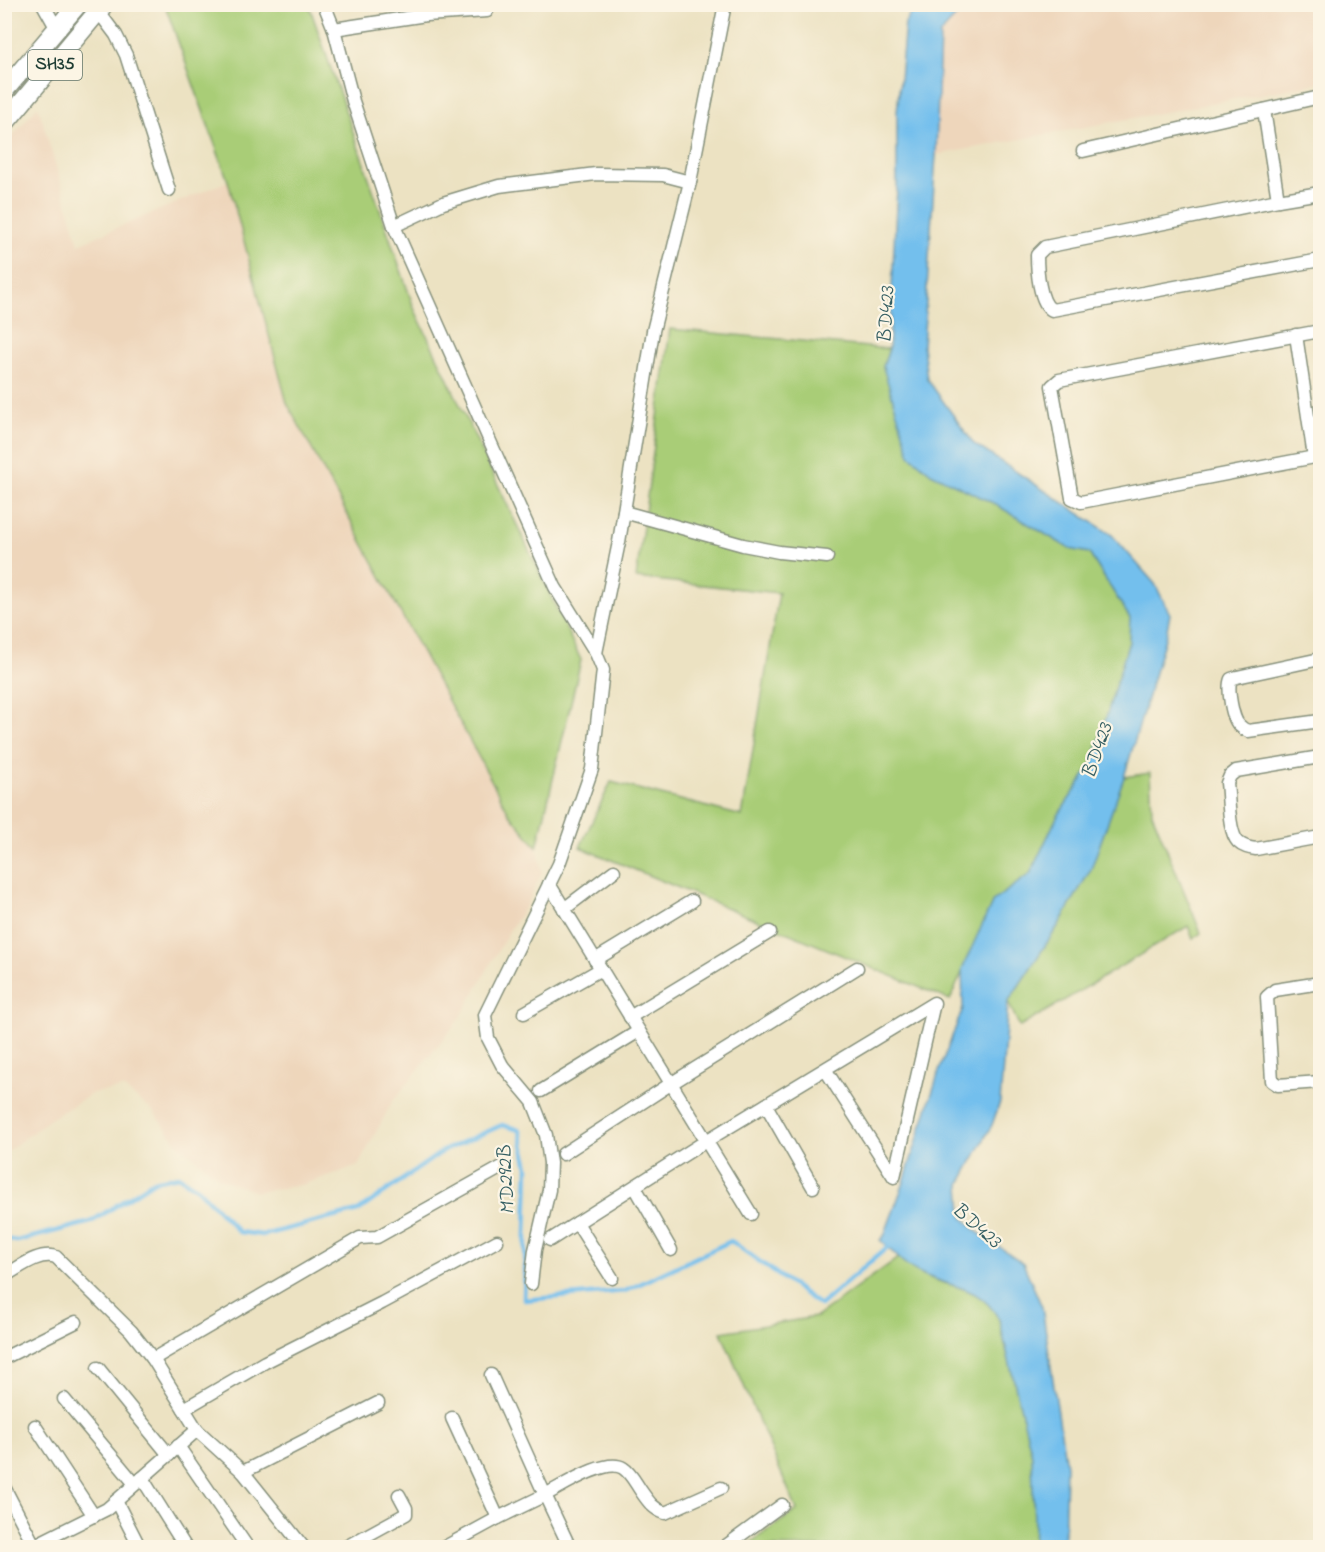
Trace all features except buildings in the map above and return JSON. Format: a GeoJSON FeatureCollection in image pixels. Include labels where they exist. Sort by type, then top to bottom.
{"type":"FeatureCollection","features":[{"type":"Feature","properties":{"kind":"main road","name":"SH35"},"geometry":{"type":"LineString","coordinates":[[4,91],[78,4]]}},
{"type":"Feature","properties":{"kind":"main road","name":"SH35"},"geometry":{"type":"LineString","coordinates":[[4,124],[101,8]]}},
{"type":"Feature","properties":{"kind":"street"},"geometry":{"type":"LineString","coordinates":[[43,4],[57,29]]}},
{"type":"Feature","properties":{"kind":"street"},"geometry":{"type":"LineString","coordinates":[[324,4],[334,29],[353,101],[394,226],[555,587],[596,654],[603,670],[592,769],[559,864],[485,1015],[488,1038],[502,1065],[533,1102],[546,1135],[550,1163],[549,1190],[535,1250],[531,1284]]}},
{"type":"Feature","properties":{"kind":"street"},"geometry":{"type":"LineString","coordinates":[[596,654],[624,512],[653,331],[690,182],[725,4]]}},
{"type":"Feature","properties":{"kind":"street"},"geometry":{"type":"LineString","coordinates":[[101,8],[126,55],[169,190]]}},
{"type":"Feature","properties":{"kind":"street"},"geometry":{"type":"LineString","coordinates":[[334,29],[426,15],[487,10]]}},
{"type":"Feature","properties":{"kind":"street"},"geometry":{"type":"LineString","coordinates":[[1083,151],[1320,97]]}},
{"type":"Feature","properties":{"kind":"street"},"geometry":{"type":"LineString","coordinates":[[1264,110],[1278,200]]}},
{"type":"Feature","properties":{"kind":"street"},"geometry":{"type":"LineString","coordinates":[[394,226],[443,203],[499,186],[596,174],[663,175],[690,182]]}},
{"type":"Feature","properties":{"kind":"street"},"geometry":{"type":"LineString","coordinates":[[1320,193],[1045,247],[1037,255],[1037,267],[1044,303],[1052,310],[1320,260]]}},
{"type":"Feature","properties":{"kind":"street"},"geometry":{"type":"LineString","coordinates":[[1296,335],[1317,457],[1081,502],[1072,498],[1052,386],[1059,380],[1296,335],[1320,331]]}},
{"type":"Feature","properties":{"kind":"street"},"geometry":{"type":"LineString","coordinates":[[624,512],[743,545],[779,552],[827,557]]}},
{"type":"Feature","properties":{"kind":"street"},"geometry":{"type":"LineString","coordinates":[[1320,659],[1237,677],[1231,680],[1229,687],[1235,720],[1239,726],[1248,731],[1320,721]]}},
{"type":"Feature","properties":{"kind":"street"},"geometry":{"type":"LineString","coordinates":[[1320,757],[1236,771],[1227,783],[1233,833],[1238,842],[1246,847],[1256,849],[1320,837]]}},
{"type":"Feature","properties":{"kind":"street"},"geometry":{"type":"LineString","coordinates":[[564,909],[614,871]]}},
{"type":"Feature","properties":{"kind":"street"},"geometry":{"type":"LineString","coordinates":[[549,884],[751,1214]]}},
{"type":"Feature","properties":{"kind":"street"},"geometry":{"type":"LineString","coordinates":[[524,1013],[692,901]]}},
{"type":"Feature","properties":{"kind":"street"},"geometry":{"type":"LineString","coordinates":[[630,1017],[770,932]]}},
{"type":"Feature","properties":{"kind":"street"},"geometry":{"type":"LineString","coordinates":[[563,1154],[857,968]]}},
{"type":"Feature","properties":{"kind":"street"},"geometry":{"type":"LineString","coordinates":[[1320,983],[1275,990],[1267,997],[1272,1081],[1278,1085],[1320,1082]]}},
{"type":"Feature","properties":{"kind":"street"},"geometry":{"type":"LineString","coordinates":[[550,1240],[706,1141],[934,1003],[894,1178],[825,1069]]}},
{"type":"Feature","properties":{"kind":"street"},"geometry":{"type":"LineString","coordinates":[[541,1091],[639,1031]]}},
{"type":"Feature","properties":{"kind":"street"},"geometry":{"type":"LineString","coordinates":[[766,1105],[813,1186]]}},
{"type":"Feature","properties":{"kind":"street"},"geometry":{"type":"LineString","coordinates":[[153,1359],[360,1238],[377,1237],[502,1167]]}},
{"type":"Feature","properties":{"kind":"street"},"geometry":{"type":"LineString","coordinates":[[635,1186],[671,1250]]}},
{"type":"Feature","properties":{"kind":"street"},"geometry":{"type":"LineString","coordinates":[[577,1223],[612,1278]]}},
{"type":"Feature","properties":{"kind":"street"},"geometry":{"type":"LineString","coordinates":[[184,1409],[265,1362],[497,1241]]}},
{"type":"Feature","properties":{"kind":"street"},"geometry":{"type":"LineString","coordinates":[[4,1276],[42,1256],[56,1257],[131,1332],[153,1359],[197,1430],[243,1472],[304,1548]]}},
{"type":"Feature","properties":{"kind":"street"},"geometry":{"type":"LineString","coordinates":[[4,1358],[76,1322]]}},
{"type":"Feature","properties":{"kind":"street"},"geometry":{"type":"LineString","coordinates":[[98,1368],[173,1450],[248,1548]]}},
{"type":"Feature","properties":{"kind":"street"},"geometry":{"type":"LineString","coordinates":[[491,1375],[570,1548]]}},
{"type":"Feature","properties":{"kind":"street"},"geometry":{"type":"LineString","coordinates":[[64,1399],[139,1481],[186,1548]]}},
{"type":"Feature","properties":{"kind":"street"},"geometry":{"type":"LineString","coordinates":[[243,1472],[378,1402]]}},
{"type":"Feature","properties":{"kind":"street"},"geometry":{"type":"LineString","coordinates":[[452,1418],[498,1518]]}},
{"type":"Feature","properties":{"kind":"street"},"geometry":{"type":"LineString","coordinates":[[35,1426],[94,1516]]}},
{"type":"Feature","properties":{"kind":"street"},"geometry":{"type":"LineString","coordinates":[[4,1487],[31,1546],[107,1509],[197,1430]]}},
{"type":"Feature","properties":{"kind":"street"},"geometry":{"type":"LineString","coordinates":[[443,1548],[594,1470],[611,1466],[622,1467],[651,1505],[665,1512],[722,1488]]}},
{"type":"Feature","properties":{"kind":"street"},"geometry":{"type":"LineString","coordinates":[[344,1548],[406,1514],[406,1508],[399,1495]]}},
{"type":"Feature","properties":{"kind":"street"},"geometry":{"type":"LineString","coordinates":[[116,1502],[140,1548]]}},
{"type":"Feature","properties":{"kind":"street"},"geometry":{"type":"LineString","coordinates":[[723,1548],[782,1505]]}},
{"type":"Feature","properties":{"kind":"shaded area"},"geometry":{"type":"Polygon","coordinates":[[[967,5],[1320,5],[1320,83],[936,155],[940,34],[967,5]]]}},
{"type":"Feature","properties":{"kind":"shaded area"},"geometry":{"type":"Polygon","coordinates":[[[38,106],[79,244],[228,181],[287,403],[509,813],[537,847],[542,872],[527,904],[460,1018],[392,1102],[358,1166],[301,1185],[256,1192],[221,1179],[179,1145],[153,1111],[123,1088],[93,1093],[49,1120],[5,1153],[4,146],[38,106]]]}},
{"type":"Feature","properties":{"kind":"green space"},"geometry":{"type":"Polygon","coordinates":[[[165,5],[309,5],[414,308],[581,660],[537,847],[509,813],[287,403],[228,181],[165,5]]]}},
{"type":"Feature","properties":{"kind":"green space"},"geometry":{"type":"Polygon","coordinates":[[[670,329],[889,349],[883,367],[931,473],[995,504],[1070,549],[1089,553],[1130,618],[1129,642],[1092,765],[1057,817],[1030,874],[993,901],[950,1000],[580,847],[611,782],[742,816],[779,593],[636,578],[670,329]]]}},
{"type":"Feature","properties":{"kind":"green space"},"geometry":{"type":"Polygon","coordinates":[[[1150,773],[1152,813],[1201,933],[1193,939],[1188,926],[1020,1027],[1008,1002],[1058,926],[1091,869],[1124,777],[1150,773]]]}},
{"type":"Feature","properties":{"kind":"green space"},"geometry":{"type":"Polygon","coordinates":[[[898,1258],[930,1278],[962,1288],[982,1298],[999,1319],[1032,1455],[1033,1547],[744,1547],[797,1510],[721,1332],[816,1317],[898,1258]]]}},
{"type":"Feature","properties":{"kind":"water","name":"BD423"},"geometry":{"type":"Polygon","coordinates":[[[915,5],[967,5],[940,34],[936,155],[923,346],[927,379],[974,444],[1112,535],[1155,584],[1170,614],[1166,635],[1124,777],[1091,869],[1058,926],[1008,1002],[1000,1102],[992,1125],[960,1184],[962,1216],[976,1231],[1023,1263],[1042,1307],[1066,1466],[1064,1547],[1033,1547],[1032,1455],[999,1319],[983,1299],[974,1293],[914,1270],[880,1240],[884,1236],[903,1185],[940,1068],[963,1008],[962,969],[993,901],[1030,874],[1057,817],[1092,765],[1129,642],[1130,618],[1089,553],[1070,549],[995,504],[931,473],[910,455],[883,367],[889,349],[897,186],[897,113],[905,23],[915,5]]]}},
{"type":"Feature","properties":{"kind":"waterway","name":"MD292B"},"geometry":{"type":"LineString","coordinates":[[4,1239],[17,1241],[91,1222],[154,1181],[178,1176],[198,1189],[239,1232],[263,1235],[358,1211],[443,1151],[502,1125],[520,1130],[528,1167],[524,1300],[625,1291],[731,1241],[820,1305],[891,1244]]}}]}
